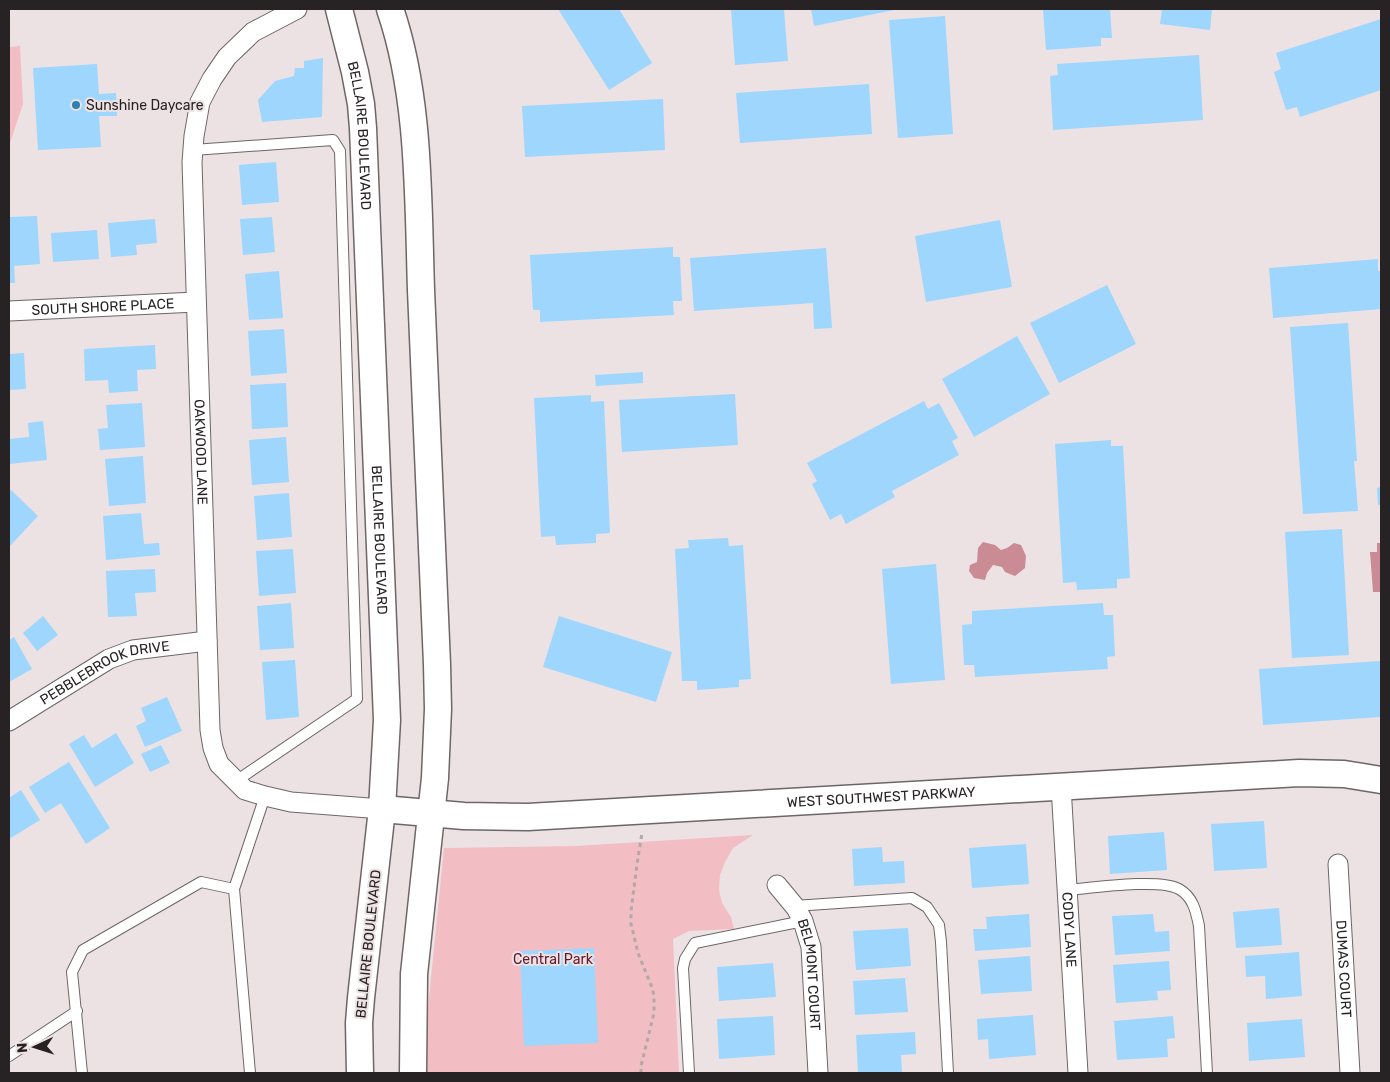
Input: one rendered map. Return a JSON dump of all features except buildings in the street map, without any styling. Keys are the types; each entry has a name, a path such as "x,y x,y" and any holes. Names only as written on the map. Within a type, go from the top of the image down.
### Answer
{"main road":[{"name":"BELLAIRE BOULEVARD","path":"339,9 355,72 365,162 387,720 382,809 359,1023 360,1073"},
{"path":"390,9 408,80 416,173 437,664 437,743 414,974 413,1073"},
{"name":"WEST SOUTHWEST PARKWAY","path":"382,809 464,816 535,817 1299,773 1344,774 1381,780"}],"street":[{"name":"OAKWOOD LANE","path":"297,9 253,32 227,58 212,79 200,102 193,150 210,730 213,748 219,764 245,790 291,802 382,809"},
{"name":"SOUTH SHORE PLACE","path":"9,311 196,302"},
{"name":"PEBBLEBROOK DRIVE","path":"9,721 109,659 133,650 207,641"},
{"name":"CODY LANE","path":"1061,786 1078,1073"},
{"name":"DUMAS COURT","path":"1338,864 1350,1073"},
{"name":"BELMONT COURT","path":"777,885 799,914 811,947 818,1073"}],"lane":[{"path":"193,150 333,140 340,152 357,699 236,781"},
{"path":"250,1073 234,889 265,796"},
{"path":"82,1073 72,972 83,950 201,882 234,889"},
{"path":"1067,890 1159,884 1179,889 1192,902 1199,926 1208,1073"},
{"path":"689,1073 683,968 685,959 695,943 799,914 912,898 927,907 939,925 948,1073"},
{"path":"9,1056 77,1011"}],"path":[{"path":"641,1073 654,1013 653,990 638,953 631,924 634,883 642,833"}],"green space":[{"path":"20,46 23,104 9,146 9,47"},
{"name":"Central Park","path":"753,835 733,848 720,875 719,890 722,903 731,917 734,929 689,931 673,939 679,1073 426,1073 424,1049 444,848 576,846"}],"shaded area":[{"path":"983,542 995,545 1001,550 1014,543 1021,545 1026,556 1025,568 1015,576 1005,572 1002,567 993,565 987,573 985,580 974,578 969,571 970,565 977,562 978,548"},
{"path":"1377,543 1381,543 1381,592 1373,592 1370,552 1377,552"}],"place":[{"name":"Sunshine Daycare","path":"76,105"}]}
